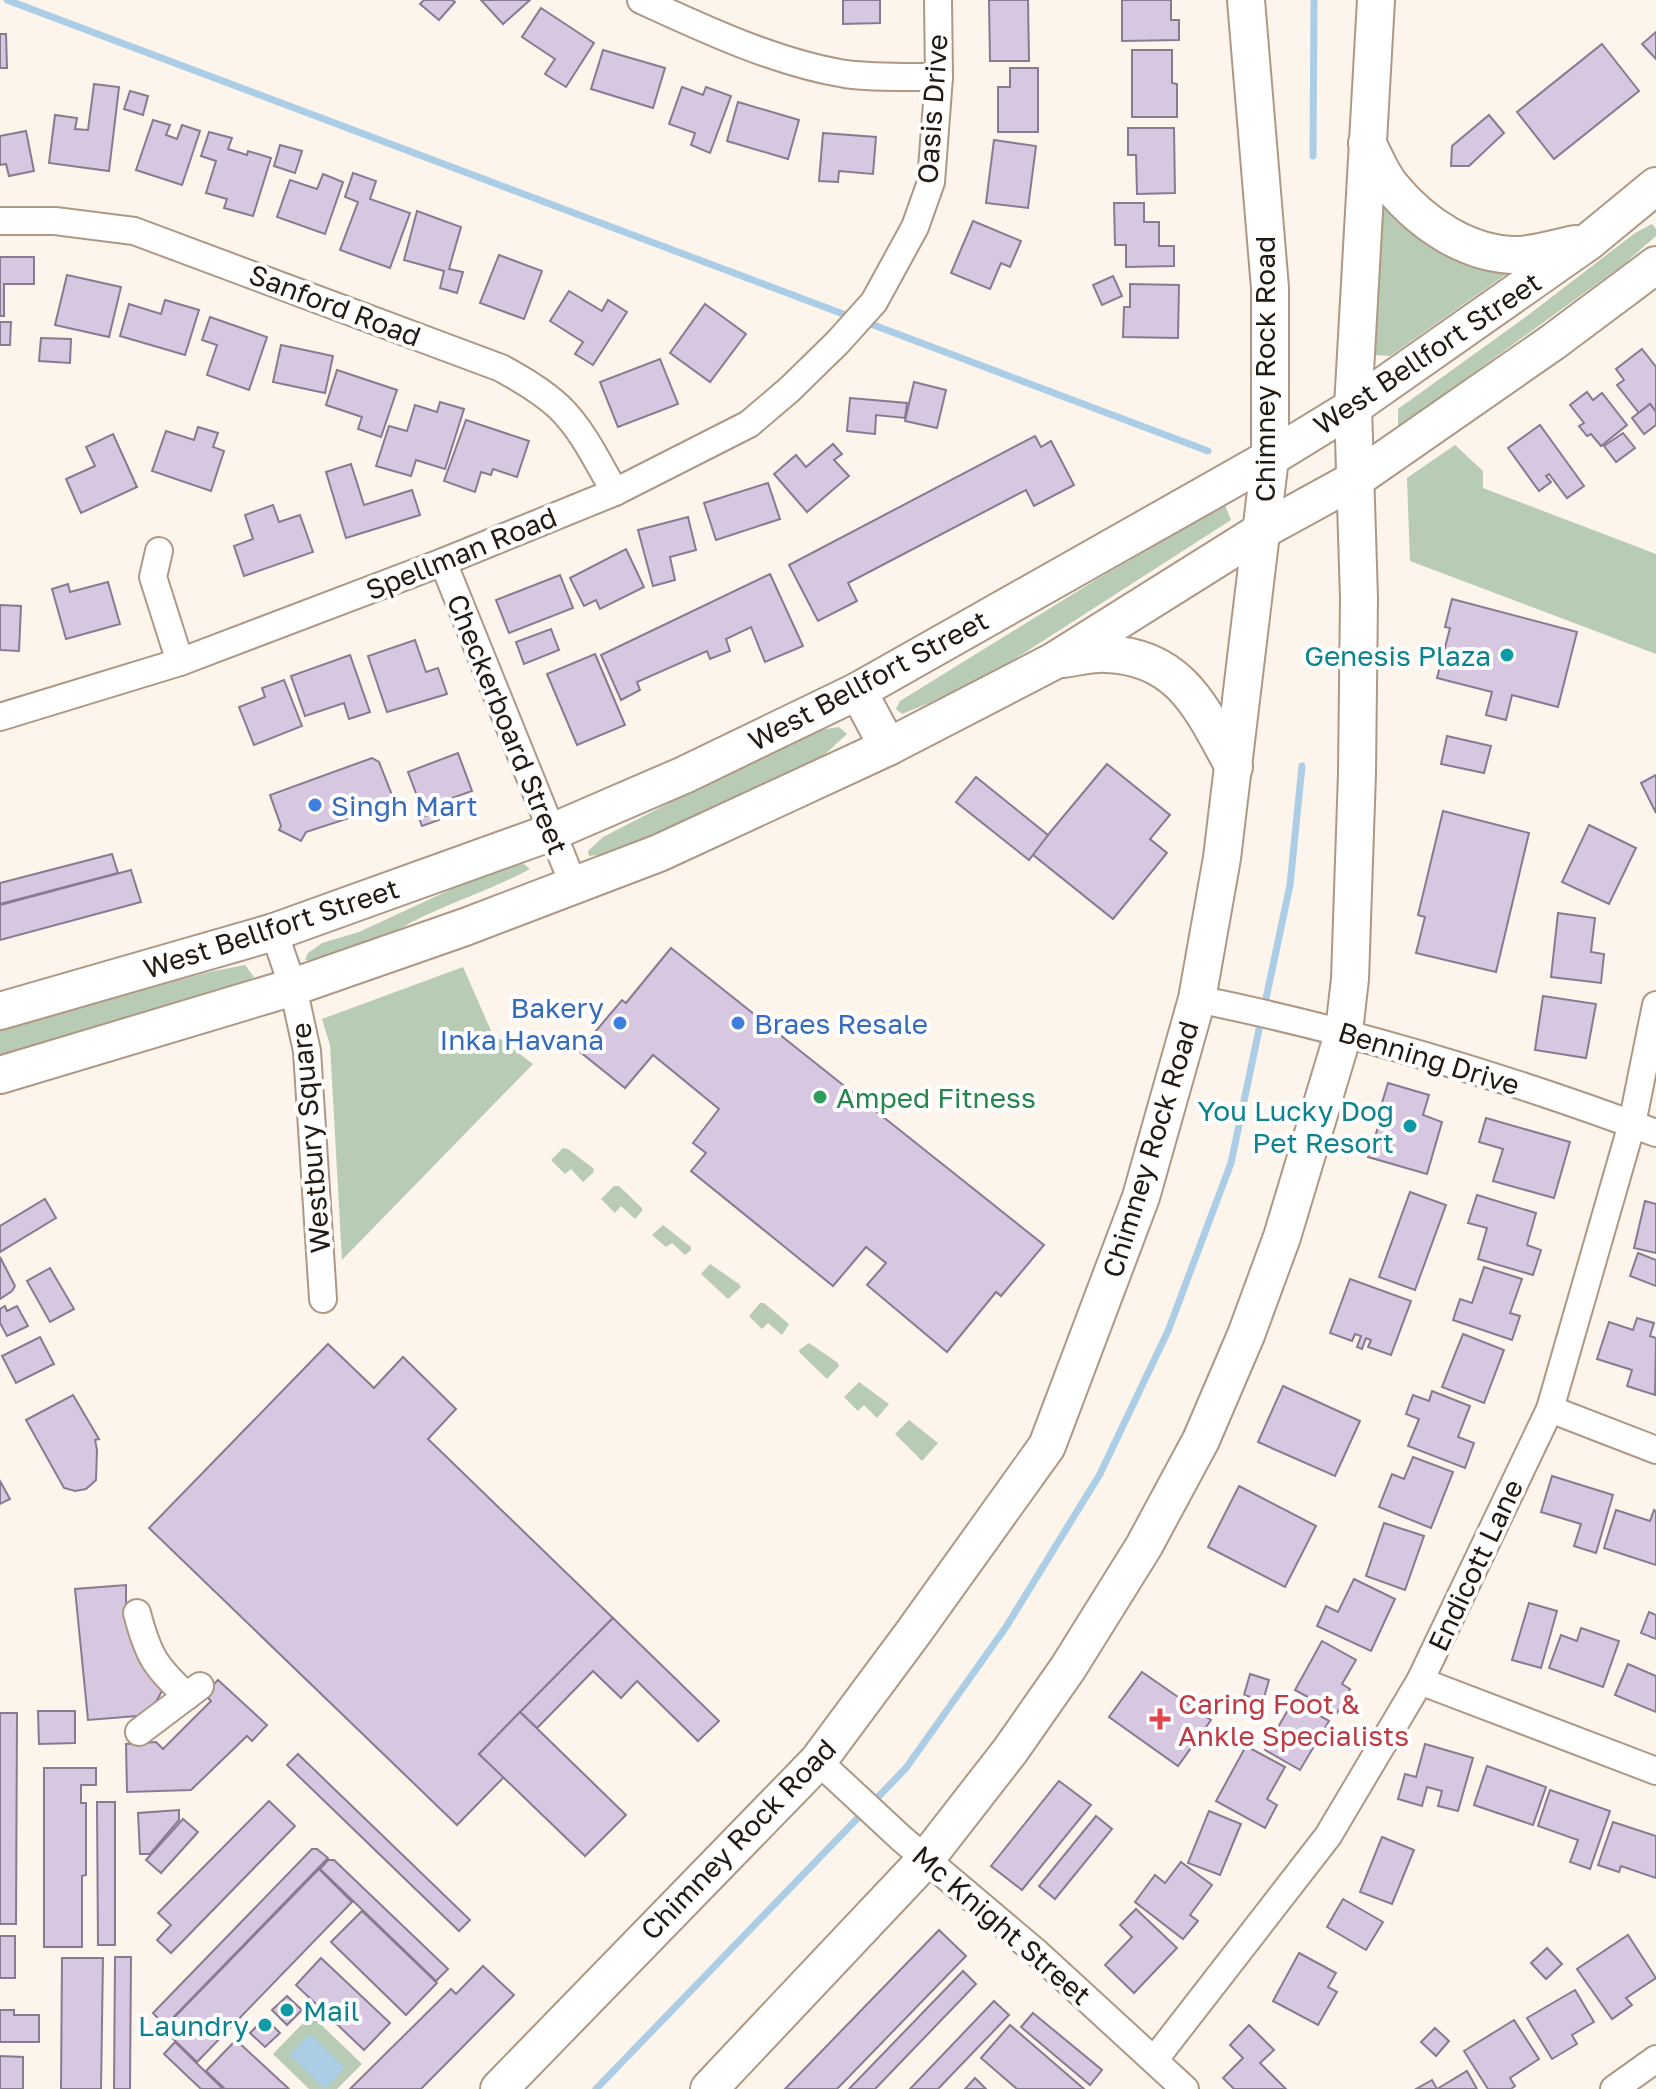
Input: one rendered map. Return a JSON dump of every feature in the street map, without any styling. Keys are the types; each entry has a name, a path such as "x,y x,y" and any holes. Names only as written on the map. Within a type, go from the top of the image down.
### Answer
{"main road":[{"name":"Chimney Rock Road","path":"499,2089 829,1772 1047,1446 1141,1197 1197,999 1222,858 1270,458 1270,288 1246,0"},
{"path":"709,2089 914,1849 1010,1751 1068,1668 1144,1546 1201,1440 1246,1335 1282,1237 1344,1031 1353,935 1359,598 1353,407 1376,0"},
{"path":"1367,142 1389,184 1421,215 1453,239 1485,252 1520,255 1588,242"},
{"name":"West Bellfort Street","path":"0,1011 274,932 552,832 684,775 858,691 1270,458 1353,407 1588,242 1656,186"},
{"path":"0,1075 293,987 465,927 659,853 888,747 1054,661 1263,530 1356,479 1553,342 1656,265"},
{"path":"1054,661 1104,653 1141,658 1174,675 1206,716 1234,767"},
{"path":"858,691 888,747"}],"street":[{"path":"641,0 692,24 799,64 846,74 939,77"},
{"name":"Oasis Drive","path":"874,302 915,227 931,182 939,77 938,0"},
{"name":"Sanford Road","path":"0,221 55,221 134,231 501,368 558,406 573,423 615,492"},
{"name":"Spellman Road","path":"0,717 180,662 443,562 615,492 749,424 790,389 874,302"},
{"path":"159,551 153,577 180,662"},
{"name":"Checkerboard Street","path":"443,562 574,886"},
{"name":"Westbury Square","path":"274,932 293,987 307,1051 323,1299"},
{"name":"Benning Drive","path":"1197,999 1344,1031 1467,1067 1644,1129"},
{"name":"Endicott Lane","path":"1155,2059 1328,1836 1420,1681 1550,1409 1644,1129 1656,1005"},
{"path":"1550,1409 1656,1450"},
{"path":"137,1613 143,1635 162,1674 194,1691 139,1732"},
{"path":"1420,1681 1656,1771"},
{"name":"Mc Knight Street","path":"829,1772 1155,2059 1185,2089"},
{"path":"1614,2089 1656,2059"}],"green space":[{"path":"1384,202 1522,263 1390,356 1374,355"},
{"path":"1652,224 1656,236 1624,264 1398,428 1398,409 1635,233"},
{"path":"1455,445 1483,471 1483,488 1656,554 1656,654 1410,561 1407,478"},
{"path":"1225,505 1231,520 976,684 902,714 896,709 900,701 1094,581"},
{"path":"839,727 847,734 812,766 609,854 589,856 588,851 603,837 807,732"},
{"path":"524,864 530,869 418,919 371,944 338,957 305,960 308,953 322,943 359,932 497,868"},
{"path":"245,965 254,977 220,998 0,1057 0,1029"},
{"path":"463,967 492,1033 533,1064 342,1260 330,1045 322,1019"},
{"path":"563,1148 594,1169 583,1182 571,1169 565,1174 551,1160"},
{"path":"614,1186 619,1186 642,1208 635,1219 621,1206 615,1213 601,1199"},
{"path":"663,1225 691,1250 685,1255 672,1243 666,1247 652,1235"},
{"path":"710,1264 741,1287 728,1299 701,1274"},
{"path":"760,1303 789,1324 782,1335 768,1323 762,1329 749,1316"},
{"path":"809,1343 838,1363 839,1366 827,1379 800,1353 799,1350"},
{"path":"859,1382 889,1404 877,1418 864,1405 858,1411 844,1397"},
{"path":"909,1420 938,1443 922,1461 895,1434"},
{"path":"311,2015 362,2064 337,2089 309,2089 273,2054"}],"water":[{"path":"310,2034 345,2068 325,2089 289,2055"}],"building":[{"path":"424,0 455,2 439,20 420,4"},
{"path":"481,0 530,0 503,24"},
{"path":"843,0 880,0 880,23 843,24"},
{"path":"989,0 1028,0 1029,61 990,61"},
{"path":"1122,0 1171,0 1171,20 1179,20 1179,40 1122,41"},
{"path":"541,8 594,43 566,87 545,74 555,59 522,37"},
{"path":"1656,32 1656,59 1642,44"},
{"path":"0,34 6,34 7,68 0,68"},
{"path":"1602,44 1639,91 1554,159 1517,112"},
{"path":"603,50 665,68 653,108 591,89"},
{"path":"1132,50 1172,50 1172,83 1177,84 1177,117 1132,117"},
{"path":"1010,68 1038,68 1038,132 998,132 998,87 1010,87"},
{"path":"94,84 119,87 109,171 49,163 55,115 77,118 75,129 88,130"},
{"path":"682,87 703,95 706,87 731,96 710,153 691,145 695,133 669,124"},
{"path":"130,91 148,96 143,115 124,109"},
{"path":"738,102 799,120 788,159 727,141"},
{"path":"1489,115 1504,133 1469,166 1451,166 1452,146"},
{"path":"153,120 170,125 166,135 177,139 182,125 200,131 182,185 136,170"},
{"path":"1128,128 1174,128 1175,193 1137,194 1136,155 1128,155"},
{"path":"26,131 34,171 9,176 6,164 0,165 0,136"},
{"path":"209,132 232,138 228,149 271,158 253,216 224,208 227,199 206,193 216,161 201,156"},
{"path":"823,133 876,137 873,174 839,171 838,182 819,181"},
{"path":"994,140 1036,146 1028,208 986,203"},
{"path":"280,145 302,151 295,173 274,166"},
{"path":"353,173 376,181 370,199 410,213 390,268 340,250 358,202 345,197"},
{"path":"323,174 343,182 325,234 277,217 290,180 317,189"},
{"path":"1114,203 1144,203 1144,222 1159,222 1159,246 1174,246 1174,266 1126,267 1126,245 1115,245"},
{"path":"417,211 461,227 449,269 463,272 457,293 440,288 444,271 404,260"},
{"path":"973,221 1021,241 1010,267 1001,263 990,289 951,273"},
{"path":"499,255 542,271 524,319 480,303"},
{"path":"0,257 34,257 34,284 4,284 4,316 0,316"},
{"path":"67,275 121,287 109,337 55,325"},
{"path":"1113,276 1122,296 1102,305 1093,285"},
{"path":"1130,284 1179,285 1178,338 1123,337 1124,307 1130,307"},
{"path":"569,291 602,311 608,300 627,312 593,365 575,354 583,342 550,321"},
{"path":"165,300 199,310 185,355 120,336 129,304 161,314"},
{"path":"705,304 746,334 710,382 670,353"},
{"path":"210,317 267,337 249,390 207,375 217,345 202,340"},
{"path":"0,322 11,322 10,345 0,345"},
{"path":"41,338 71,339 70,363 39,361"},
{"path":"281,345 333,356 325,393 273,382"},
{"path":"1642,349 1656,367 1656,412 1650,404 1639,413 1617,385 1624,380 1616,369"},
{"path":"660,359 678,404 618,427 600,382"},
{"path":"337,370 397,390 381,437 358,429 362,417 326,405"},
{"path":"914,382 946,390 937,428 905,421"},
{"path":"1587,392 1593,400 1602,393 1627,425 1601,446 1579,426 1584,423 1570,405"},
{"path":"850,398 907,403 905,418 876,415 875,434 847,431"},
{"path":"440,402 464,409 445,469 416,460 411,476 376,466 389,426 407,431 415,405 437,412"},
{"path":"1650,404 1656,412 1656,425 1644,434 1632,418"},
{"path":"466,420 529,441 517,477 493,469 491,475 481,472 475,492 444,481"},
{"path":"1540,425 1584,486 1567,498 1549,474 1546,476 1551,482 1539,491 1508,448"},
{"path":"198,427 218,433 213,447 224,451 211,491 152,471 166,431 194,440"},
{"path":"1623,433 1635,448 1616,462 1604,446"},
{"path":"113,434 137,487 81,513 66,479 95,466 86,447"},
{"path":"1035,436 1041,447 1051,441 1074,485 1034,506 1026,490 848,583 857,601 818,621 789,565"},
{"path":"833,444 842,454 834,460 849,476 807,512 774,474 796,455 806,467"},
{"path":"351,464 364,505 412,490 420,515 346,538 326,472"},
{"path":"768,483 780,519 716,540 704,503"},
{"path":"273,505 279,522 300,515 313,552 244,576 234,546 253,539 245,515"},
{"path":"688,517 696,550 670,557 675,580 653,586 638,530"},
{"path":"626,549 644,587 600,609 596,600 584,606 570,578"},
{"path":"770,574 803,646 765,662 751,627 726,639 730,651 710,659 707,651 637,682 640,690 621,700 601,655"},
{"path":"560,575 573,608 509,633 496,600"},
{"path":"108,582 120,624 66,639 52,589 68,584 70,592"},
{"name":"Genesis Plaza","path":"1452,599 1577,632 1558,707 1512,695 1506,720 1486,715 1492,692 1437,678 1450,628 1445,627"},
{"path":"0,605 21,606 19,651 0,650"},
{"path":"551,629 559,650 524,664 516,642"},
{"path":"415,640 426,672 438,668 447,694 387,712 368,656"},
{"path":"595,654 625,725 577,745 547,674"},
{"path":"350,655 370,712 349,719 344,703 305,716 291,676"},
{"path":"284,680 302,726 254,745 239,707 265,697 262,688"},
{"path":"1447,736 1491,746 1484,773 1441,764"},
{"path":"458,753 472,791 422,809 408,772"},
{"path":"372,758 379,762 395,803 306,832 301,841 279,830 281,826 270,795"},
{"path":"1107,764 1170,815 1150,839 1167,853 1113,919 1032,854"},
{"path":"1656,775 1656,813 1641,783"},
{"path":"976,777 1048,835 1029,860 956,802"},
{"path":"1443,811 1529,833 1496,972 1416,953 1425,917 1418,915"},
{"path":"436,812 439,820 422,826 419,818"},
{"path":"1589,825 1636,848 1609,904 1562,882"},
{"path":"112,854 118,873 0,904 0,883"},
{"path":"131,870 141,902 0,940 0,905"},
{"path":"1558,913 1595,918 1591,952 1604,954 1601,983 1551,977"},
{"path":"671,948 1044,1245 1001,1296 996,1292 947,1352 867,1285 886,1263 866,1247 833,1286 691,1171 706,1153 693,1143 719,1109 653,1055 625,1088 579,1051 622,1000 626,1003"},
{"path":"1543,996 1596,1004 1586,1058 1535,1050"},
{"name":"You Lucky Dog Pet Resort","path":"1388,1083 1429,1095 1423,1115 1442,1122 1427,1174 1368,1157 1385,1107 1381,1106"},
{"path":"1486,1118 1570,1142 1554,1198 1493,1181 1503,1149 1479,1142"},
{"path":"1410,1192 1446,1205 1415,1290 1379,1277"},
{"path":"1477,1195 1536,1213 1527,1245 1541,1250 1533,1275 1478,1259 1487,1228 1468,1223"},
{"path":"45,1199 56,1218 0,1252 0,1226"},
{"path":"1645,1201 1656,1204 1656,1253 1634,1248"},
{"path":"1638,1253 1656,1260 1656,1286 1630,1276"},
{"path":"0,1257 15,1286 0,1299"},
{"path":"1484,1267 1522,1279 1510,1313 1520,1316 1512,1340 1453,1320 1460,1299 1472,1303"},
{"path":"50,1268 74,1309 50,1322 27,1281"},
{"path":"1350,1279 1411,1301 1391,1355 1368,1347 1371,1340 1366,1338 1362,1349 1357,1347 1361,1336 1355,1334 1352,1341 1330,1333"},
{"path":"5,1306 7,1311 17,1306 28,1326 7,1336 0,1323 0,1309"},
{"path":"1637,1318 1654,1323 1650,1336 1656,1338 1655,1395 1627,1386 1632,1370 1597,1359 1609,1322 1633,1330"},
{"path":"1463,1334 1504,1350 1484,1403 1442,1387"},
{"path":"40,1337 54,1364 16,1383 2,1356"},
{"path":"328,1344 374,1388 403,1357 456,1409 428,1439 613,1618 479,1754 504,1777 457,1825 149,1528"},
{"path":"1283,1386 1360,1421 1335,1476 1258,1442"},
{"path":"1432,1391 1470,1406 1458,1437 1474,1443 1465,1468 1408,1446 1419,1419 1406,1414 1413,1395 1429,1401"},
{"path":"73,1395 99,1439 95,1440 96,1480 86,1489 75,1491 64,1488 26,1420"},
{"path":"1413,1457 1453,1472 1431,1528 1379,1507 1392,1474 1404,1479"},
{"path":"1552,1476 1613,1495 1596,1553 1574,1546 1581,1524 1541,1512"},
{"path":"0,1481 10,1499 0,1504"},
{"path":"1239,1486 1316,1526 1285,1587 1208,1547"},
{"path":"1616,1510 1650,1521 1656,1511 1656,1565 1604,1548"},
{"path":"1384,1523 1424,1536 1405,1590 1366,1576"},
{"path":"1354,1579 1395,1599 1371,1651 1317,1626 1326,1606 1338,1612"},
{"path":"126,1585 126,1619 164,1687 149,1715 88,1720 75,1589"},
{"path":"1529,1603 1557,1611 1541,1668 1512,1660"},
{"path":"1649,1612 1656,1615 1656,1639 1641,1633"},
{"path":"613,1618 719,1721 698,1741 637,1681 621,1698 593,1671 537,1728 520,1712"},
{"path":"1581,1628 1619,1641 1603,1687 1549,1668 1561,1635 1577,1641"},
{"path":"1322,1641 1356,1660 1342,1684 1350,1689 1337,1713 1295,1690"},
{"path":"1628,1664 1656,1676 1656,1712 1615,1695"},
{"name":"Caring Foot & Ankle Specialists","path":"1142,1672 1211,1720 1178,1766 1109,1717"},
{"path":"1250,1674 1269,1680 1263,1701 1244,1695"},
{"path":"218,1680 267,1725 252,1741 247,1736 191,1790 127,1792 126,1744 156,1742 163,1749 211,1701 204,1694"},
{"path":"1293,1701 1329,1721 1300,1770 1265,1750"},
{"path":"38,1711 75,1711 75,1743 39,1744"},
{"path":"520,1712 626,1815 585,1856 479,1754"},
{"path":"0,1713 17,1713 16,1924 0,1924"},
{"path":"1425,1744 1473,1758 1458,1811 1438,1806 1442,1791 1427,1787 1422,1806 1398,1799 1405,1774 1416,1777"},
{"path":"1246,1746 1285,1767 1267,1799 1277,1805 1265,1828 1216,1801"},
{"path":"298,1754 470,1920 459,1931 287,1765"},
{"path":"1487,1766 1546,1787 1533,1825 1474,1805"},
{"path":"44,1768 96,1768 96,1785 81,1785 81,1803 86,1803 82,1947 44,1947"},
{"path":"1059,1781 1091,1805 1022,1890 991,1866"},
{"path":"1550,1790 1610,1811 1590,1869 1570,1862 1578,1840 1538,1826"},
{"path":"269,1801 295,1826 171,1953 157,1940 171,1925 158,1913"},
{"path":"97,1802 115,1802 115,1945 98,1945"},
{"path":"179,1810 179,1820 150,1854 140,1854 138,1813"},
{"path":"1209,1811 1241,1824 1220,1875 1188,1863"},
{"path":"1096,1816 1112,1829 1055,1899 1039,1886"},
{"path":"183,1819 198,1832 161,1873 146,1860"},
{"path":"1613,1822 1656,1836 1656,1878 1621,1866 1619,1872 1598,1865"},
{"path":"1382,1837 1414,1850 1392,1904 1360,1892"},
{"path":"312,1849 317,1849 328,1858 165,2026 153,2013"},
{"path":"328,1860 334,1860 448,1969 436,1981 320,1869"},
{"path":"1181,1862 1212,1885 1190,1915 1198,1921 1183,1939 1135,1902 1155,1875 1165,1883"},
{"path":"319,1869 352,1902 197,2062 163,2029"},
{"path":"1343,1899 1383,1922 1366,1950 1327,1927"},
{"path":"1136,1909 1177,1948 1134,1993 1105,1965 1132,1937 1120,1925"},
{"path":"362,1911 437,1983 406,2015 331,1942"},
{"path":"939,1930 966,1956 837,2089 785,2089"},
{"path":"1628,1935 1656,1978 1626,1998 1632,2005 1612,2019 1577,1969"},
{"path":"0,1936 15,1936 15,1978 0,1978"},
{"path":"1547,1948 1562,1964 1546,1979 1531,1963"},
{"path":"1299,1953 1336,1973 1328,1987 1337,1992 1318,2025 1273,2001"},
{"path":"115,1957 131,1957 130,2089 114,2089"},
{"path":"62,1958 103,1958 101,2089 61,2089"},
{"path":"321,1958 390,2023 364,2050 296,1985"},
{"path":"483,1966 514,1995 421,2089 350,2089 451,1989 456,1994"},
{"path":"963,1971 976,1984 875,2089 849,2089"},
{"path":"1575,1990 1594,2022 1572,2035 1577,2044 1552,2059 1527,2018"},
{"name":"Mail","path":"287,1996 302,2010 287,2025 272,2010"},
{"path":"994,2001 1009,2015 938,2089 910,2089"},
{"path":"0,2010 14,2010 14,2015 39,2015 39,2042 0,2042"},
{"path":"1033,2013 1102,2070 1090,2085 1021,2027"},
{"name":"Laundry","path":"265,2018 280,2033 265,2047 250,2033"},
{"path":"1514,2020 1539,2059 1510,2078 1515,2086 1511,2089 1488,2089 1464,2051"},
{"path":"1010,2025 1084,2089 1017,2089 981,2058"},
{"path":"1249,2025 1274,2050 1260,2063 1286,2089 1234,2089 1223,2078 1243,2058 1230,2045"},
{"path":"1435,2028 1449,2041 1436,2056 1421,2042"},
{"path":"236,2040 289,2089 225,2089 206,2071"},
{"path":"175,2042 223,2089 201,2089 164,2054"},
{"path":"0,2056 23,2057 23,2089 0,2089"},
{"path":"1467,2071 1477,2089 1437,2089"},
{"path":"975,2078 986,2089 965,2089"},
{"path":"1432,2080 1437,2089 1416,2089"}],"waterway":[{"path":"7,0 851,317"},
{"path":"1313,156 1314,0"},
{"path":"863,321 1208,451"},
{"path":"1264,1008 1290,885 1302,766"},
{"path":"596,2089 906,1768 1006,1627 1100,1474 1168,1331 1231,1163 1261,1020"}],"place":[{"name":"Genesis Plaza","path":"1507,655"},
{"name":"Singh Mart","path":"315,805"},
{"name":"Bakery Inka Havana","path":"620,1023"},
{"name":"Braes Resale","path":"738,1023"},
{"name":"Amped Fitness","path":"820,1097"},
{"name":"You Lucky Dog Pet Resort","path":"1410,1126"},
{"name":"Caring Foot & Ankle Specialists","path":"1160,1719"},
{"name":"Mail","path":"287,2010"},
{"name":"Laundry","path":"265,2025"}]}
